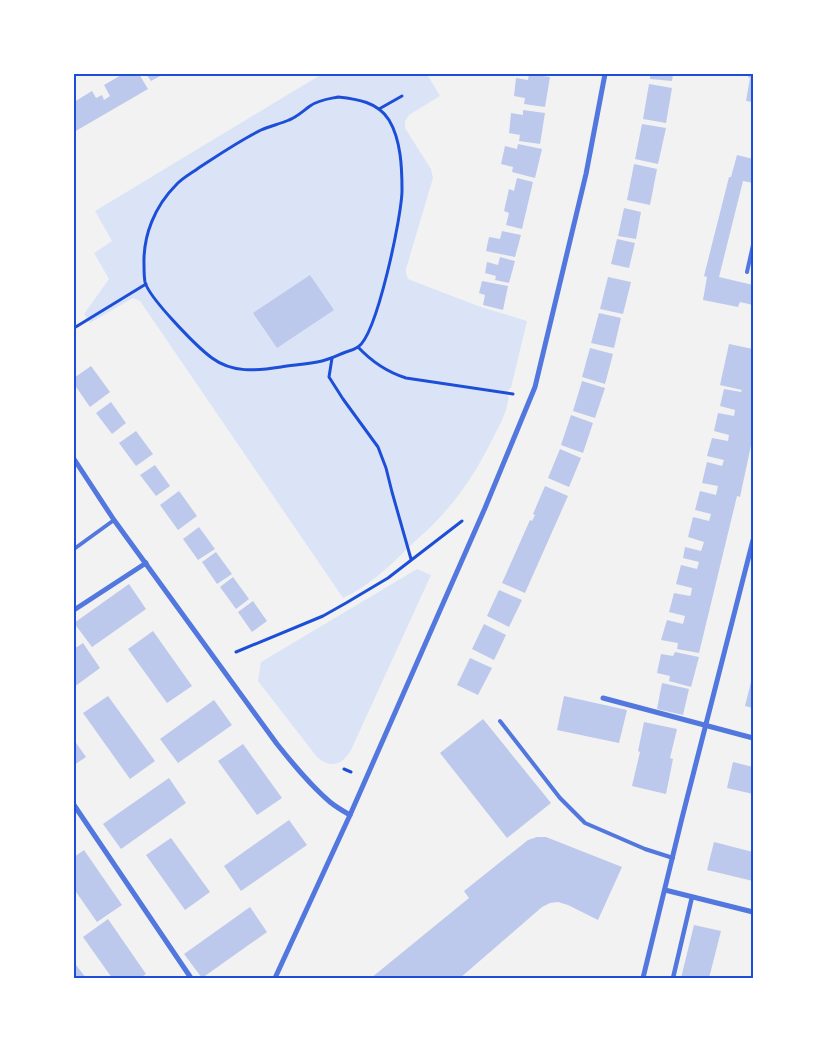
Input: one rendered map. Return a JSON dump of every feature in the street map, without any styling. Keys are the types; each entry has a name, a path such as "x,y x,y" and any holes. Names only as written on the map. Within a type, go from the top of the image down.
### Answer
{"street":[{"path":"275,978 350,815 535,387 586,174 605,74"},
{"path":"74,459 114,520 276,744 318,791 332,804 350,815"},
{"path":"643,978 706,726 750,565 753,540"},
{"path":"74,610 146,563"},
{"path":"603,698 753,738"},
{"path":"74,805 191,978"},
{"path":"665,890 753,912"},
{"path":"672,978 692,897"}],"lane":[{"path":"747,272 753,244"},
{"path":"74,549 114,520"},
{"path":"500,721 560,798 585,822 645,849 673,858"}],"path":[{"path":"379,109 402,96"},
{"path":"338,97 369,103 379,109 389,119 396,135 400,160 402,191 399,222 379,302 368,333 358,347 322,361 262,370 244,370 227,367 212,358 198,346 158,302 146,284 144,257 147,238 151,221 161,202 177,184 230,146 262,130 291,120 311,105 322,100 338,97"},
{"path":"74,328 146,284"},
{"path":"358,347 378,366 396,375 513,394"},
{"path":"332,358 329,377 378,447 386,468 411,560"},
{"path":"236,652 322,616 388,578 462,521"},
{"path":"344,769 351,772"}],"shaded area":[{"path":"322,74 427,74 440,96 409,115 405,121 405,128 431,169 433,178 406,269 408,279 478,306 527,321 511,388 508,390 508,400 504,414 489,447 471,478 438,519 394,562 370,582 343,598 140,301 133,298 90,323 84,314 109,279 94,253 112,241 95,211"},
{"path":"417,569 431,575 351,750 344,759 336,764 322,761 258,681 261,662"}],"building":[{"path":"123,74 139,74 148,89 74,132 74,102 92,91 96,98 102,95 104,100 110,96 104,85"},
{"path":"146,74 164,74 151,81"},
{"path":"529,74 550,77 545,107 524,104 525,98 514,96 516,78 528,80"},
{"path":"650,74 673,74 672,81 650,79"},
{"path":"748,74 753,74 753,102 746,101 750,78"},
{"path":"649,84 672,88 666,123 643,119"},
{"path":"523,110 545,113 540,144 519,141 520,135 509,133 511,113 523,115"},
{"path":"642,124 666,128 658,164 635,159"},
{"path":"518,144 542,149 535,178 512,172 513,167 501,164 505,146 517,149"},
{"path":"737,155 753,159 753,183 743,181 719,277 753,285 753,305 740,302 738,307 703,300 707,277 704,276 729,177 731,177"},
{"path":"634,164 657,169 650,205 627,200"},
{"path":"517,178 533,182 522,229 506,225 509,213 504,211 509,189 514,191"},
{"path":"624,208 641,212 636,239 618,236"},
{"path":"502,231 521,235 515,257 486,251 489,237 500,239"},
{"path":"617,239 635,243 629,268 611,264"},
{"path":"500,257 515,261 509,283 495,280 496,276 485,273 487,262 498,265"},
{"path":"310,275 334,310 277,348 253,313"},
{"path":"608,277 631,282 623,314 600,309"},
{"path":"482,281 508,286 503,310 483,305 485,295 479,293"},
{"path":"599,313 621,318 614,348 591,343"},
{"path":"729,344 753,349 753,436 740,497 737,496 699,653 677,649 678,643 661,640 667,620 683,624 685,616 669,612 674,593 690,596 691,594 692,588 676,584 681,565 697,569 699,562 683,558 685,547 701,551 704,542 688,537 693,517 709,521 711,514 695,510 700,491 716,495 718,486 702,483 707,462 722,466 724,460 707,456 712,438 728,441 729,435 714,431 718,413 734,416 735,410 720,406 724,389 741,392 742,390 720,385"},
{"path":"590,348 613,354 605,384 582,377"},
{"path":"91,366 110,392 90,407 74,384 74,378"},
{"path":"582,381 605,388 595,418 573,411"},
{"path":"111,402 126,423 112,434 96,413"},
{"path":"571,415 593,423 583,453 561,445"},
{"path":"136,431 153,454 136,466 119,443"},
{"path":"560,449 581,458 569,487 548,478"},
{"path":"155,465 170,486 156,496 140,475"},
{"path":"545,486 568,496 525,593 502,583 530,520 532,521 535,515 533,514"},
{"path":"179,491 197,516 178,530 160,505"},
{"path":"199,527 215,549 198,560 183,539"},
{"path":"216,552 232,574 217,584 202,562"},
{"path":"233,577 249,599 236,609 220,587"},
{"path":"129,584 146,609 92,647 74,623"},
{"path":"499,590 522,600 509,627 487,616"},
{"path":"253,601 267,621 252,632 238,612"},
{"path":"484,624 506,635 494,660 472,649"},
{"path":"153,631 192,686 167,703 128,649"},
{"path":"83,643 100,668 74,687 74,649"},
{"path":"675,652 699,657 691,687 669,681 670,676 657,673 661,654 673,656"},
{"path":"470,658 492,668 478,695 457,685"},
{"path":"753,678 753,708 745,706"},
{"path":"662,683 689,689 683,715 657,709"},
{"path":"108,696 155,761 130,779 83,713"},
{"path":"564,696 627,710 619,743 557,730"},
{"path":"214,700 232,725 178,763 160,739"},
{"path":"483,719 551,803 507,838 440,753"},
{"path":"644,722 677,729 670,758 673,759 666,794 632,786 640,752 638,751"},
{"path":"74,740 86,757 74,765"},
{"path":"243,744 282,798 257,815 218,761"},
{"path":"733,762 753,767 753,794 727,788"},
{"path":"169,778 186,803 121,849 103,824"},
{"path":"289,820 307,845 241,891 224,866"},
{"path":"546,837 622,867 598,920 568,905 558,902 550,903 542,907 460,978 371,978 469,898 464,891 528,840"},
{"path":"171,838 210,892 185,910 146,855"},
{"path":"714,842 753,852 753,881 707,870"},
{"path":"84,850 122,905 97,922 74,889 74,857"},
{"path":"250,907 267,932 202,978 184,954"},
{"path":"108,919 146,974 140,978 112,978 83,937"},
{"path":"694,925 721,931 709,978 681,978"},
{"path":"76,965 86,978 74,978 74,967"}]}
